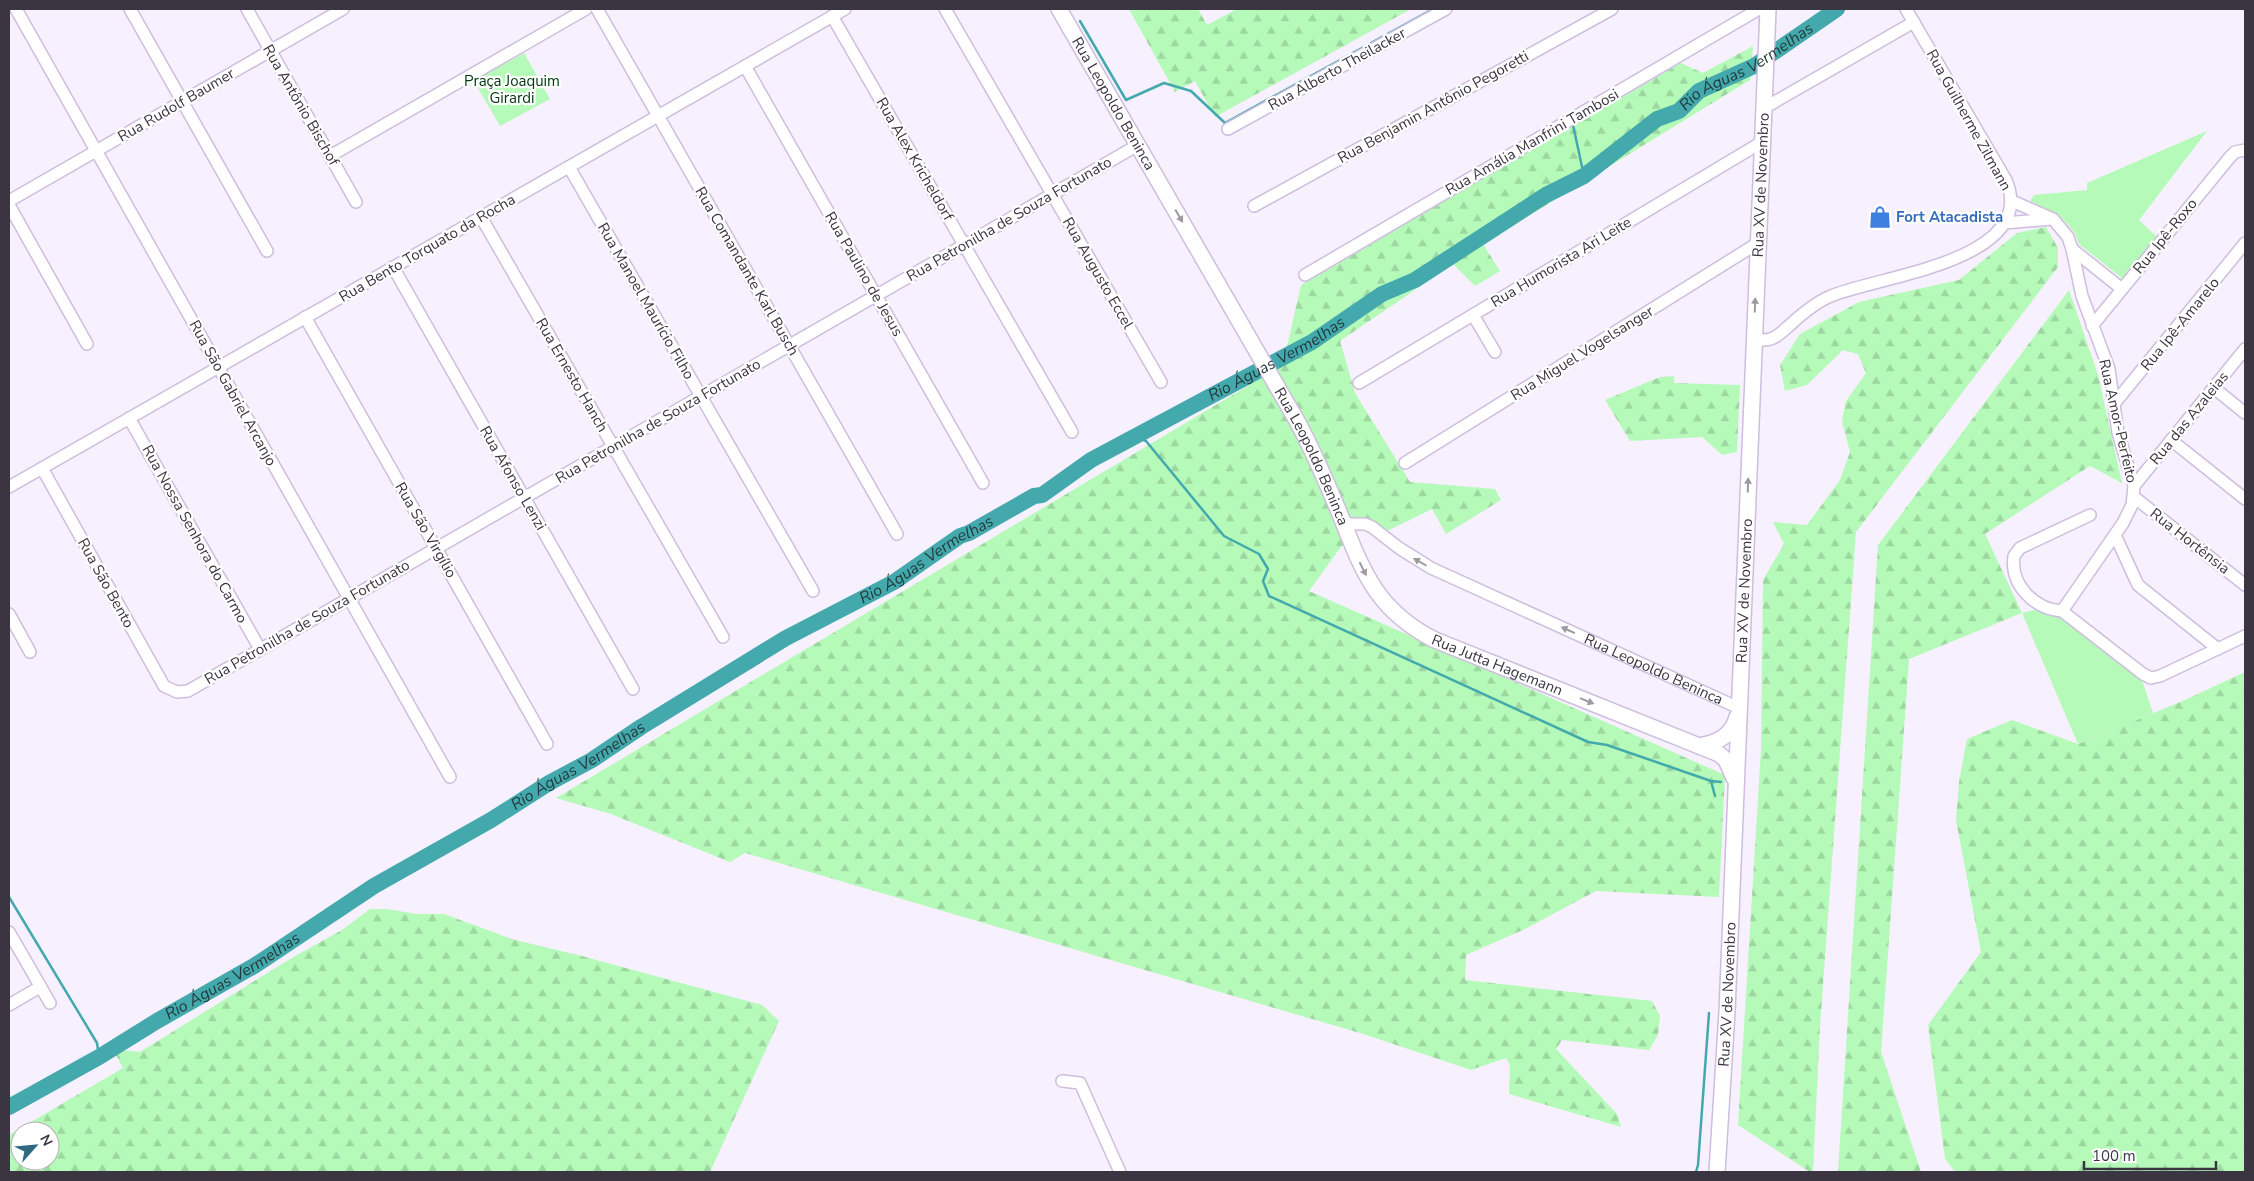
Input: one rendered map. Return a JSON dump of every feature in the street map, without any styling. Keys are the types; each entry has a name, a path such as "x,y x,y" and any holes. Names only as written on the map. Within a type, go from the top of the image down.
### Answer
{"main road":[{"name":"Rua Leopoldo Beninca","path":"1059,9 1272,377 1310,446 1344,524"},
{"name":"Rua XV de Novembro","path":"1717,1172 1726,1040 1768,9"},
{"name":"Rua Jutta Hagemann","path":"1344,524 1363,569 1378,594 1395,615 1418,632 1719,754 1726,760 1736,784"},
{"path":"1699,746 1711,744 1726,736 1736,721 1739,708"}],"street":[{"path":"9,13 16,9"},
{"name":"Rua São Gabriel Arcanjo","path":"16,9 450,777"},
{"path":"130,9 268,250"},
{"name":"Rua Antônio Bischof","path":"247,9 356,202"},
{"name":"Rua Rudolf Baumer","path":"9,201 343,9"},
{"path":"330,156 586,9"},
{"name":"Rua Comandante Karl Busch","path":"597,9 897,534"},
{"name":"Rua Bento Torquato da Rocha","path":"9,487 845,9"},
{"name":"Rua Augusto Eccel","path":"944,9 1161,382"},
{"name":"Rua Alberto Theilacker","path":"1228,129 1446,9"},
{"name":"Rua Benjamin Antônio Pegoretti","path":"1254,206 1612,9"},
{"name":"Rua Amália Manfrini Tambosi","path":"1306,275 1759,9"},
{"name":"Rua Guilherme Zilmann","path":"1754,340 1767,340 1776,336 1809,308 1834,295 1957,258 1985,242 2004,223 2011,211 2012,201 2006,180 1906,9"},
{"name":"Rua Alex Kricheldorf","path":"832,16 1072,432"},
{"path":"1764,108 1914,22"},
{"name":"Rua Paulino de Jesus","path":"745,66 983,483"},
{"name":"Rua Humorista Ari Leite","path":"1359,383 1762,142"},
{"name":"Rua Petronilha de Souza Fortunato","path":"177,692 188,691 1138,145"},
{"name":"Rua Ipê-Roxo","path":"2092,326 2230,157 2243,150"},
{"name":"Rua Manoel Maurício Filho","path":"569,167 812,591"},
{"path":"2012,201 2053,219"},
{"path":"9,205 87,344"},
{"name":"Rua Ernesto Hanch","path":"481,217 723,637"},
{"path":"2004,223 2053,219"},
{"name":"Rua Amor-Perfeito","path":"2053,219 2062,228 2072,249 2082,296 2108,369 2121,444 2134,491 2129,513 2062,611"},
{"name":"Rua Miguel Vogelsanger","path":"1405,463 1758,243"},
{"name":"Rua Ipê-Amarelo","path":"2114,404 2245,243"},
{"path":"2072,249 2122,288"},
{"name":"Rua Afonso Lenzi","path":"393,267 633,689"},
{"path":"1473,315 1495,352"},
{"name":"Rua São Virgílio","path":"305,317 547,744"},
{"name":"Rua das Azaleias","path":"2134,491 2171,440 2245,349"},
{"path":"2214,388 2245,413"},
{"name":"Rua Nossa Senhora do Carmo","path":"129,418 260,649"},
{"path":"2171,440 2245,499"},
{"name":"Rua São Bento","path":"42,468 164,686 177,692"},
{"name":"Rua Hortênsia","path":"2134,491 2245,585"},
{"path":"2090,515 2020,548 2014,556 2016,575 2025,593 2043,607 2062,611 2143,674 2151,678 2245,636"},
{"name":"Rua Leopoldo Beninca","path":"1344,524 1365,524 1372,527 1399,548 1431,568 1739,708"},
{"path":"2115,535 2138,585 2218,649"},
{"path":"9,614 30,652"},
{"path":"9,932 50,1003"},
{"path":"9,1005 40,987"},
{"path":"1062,1081 1080,1083 1120,1172"}],"green space":[{"path":"1129,9 1198,9 1207,25 1237,9 1411,9 1215,117 1195,81 1175,92"},
{"path":"1753,46 1750,80 1483,244 1500,271 1475,286 1453,264 1340,341 1355,393 1410,482 1495,489 1501,500 1446,534 1432,509 1387,531 1362,518 1309,591 1725,775 1719,897 1596,891 1525,929 1466,955 1465,980 1652,1001 1660,1016 1658,1035 1649,1050 1562,1040 1556,1049 1617,1114 1621,1127 1509,1094 1510,1065 1506,1058 1471,1070 1360,1033 745,853 730,862 611,814 556,798 1283,365 1301,285 1681,63 1703,73"},
{"name":"Praça Joaquim Girardi","path":"524,53 550,99 500,126 474,81"},
{"path":"2207,131 2139,220 2158,238 2123,279 2079,244 2075,233 2061,217 2030,201 2034,195 2087,190 2087,183"},
{"path":"2046,227 2058,248 2058,267 1856,532 1820,1026 1813,1172 1810,1172 1738,1125 1761,749 1763,580 1784,544 1773,522 1807,525 1840,480 1850,452 1842,421 1846,401 1866,373 1858,354 1843,350 1807,385 1785,391 1780,365 1800,334 1859,302 1959,280 2017,233"},
{"path":"2069,290 2098,375 2122,483 2090,466 1985,534 2022,613 1909,659 1881,1052 1921,1172 1838,1172 1878,545"},
{"path":"1674,376 1674,383 1740,385 1737,452 1722,455 1702,437 1630,441 1605,400 1660,377"},
{"path":"2034,610 2065,618 2138,675 2143,683 2153,713 2078,744 2022,613"},
{"path":"2245,672 2245,1172 1955,1172 1945,1159 1928,1025 1981,952 1956,820 1959,782 1967,739 2012,720 2078,744 2185,700"},
{"path":"370,909 387,909 417,914 444,914 515,940 578,955 762,1005 779,1021 710,1172 9,1172 10,1134 10,1171 60,1171 60,1121 33,1121 123,1068 113,1049 140,1052 290,959 342,930"}],"waterway":[{"path":"1080,21 1126,100 1164,83 1191,91 1225,123 1433,9"},
{"name":"Rio Águas Vermelhas","path":"9,1107 99,1057 157,1021 254,966 374,886 491,820 549,783 592,760 641,727 786,638 894,582 960,536 969,533 1034,496 1042,495 1091,460 1312,342 1382,294 1415,280 1546,195 1584,176 1657,119 1679,111 1699,91 1754,66 1837,9"},
{"path":"1573,125 1584,176"},
{"path":"1137,437 1146,441 1224,536 1259,554 1268,569 1263,581 1269,596 1588,742 1607,745 1711,781 1721,782"},
{"path":"1711,781 1715,796"},
{"path":"9,897 97,1043 99,1057"},
{"path":"1696,1172 1709,1013"}],"place":[{"name":"Fort Atacadista","path":"1880,217"}]}
